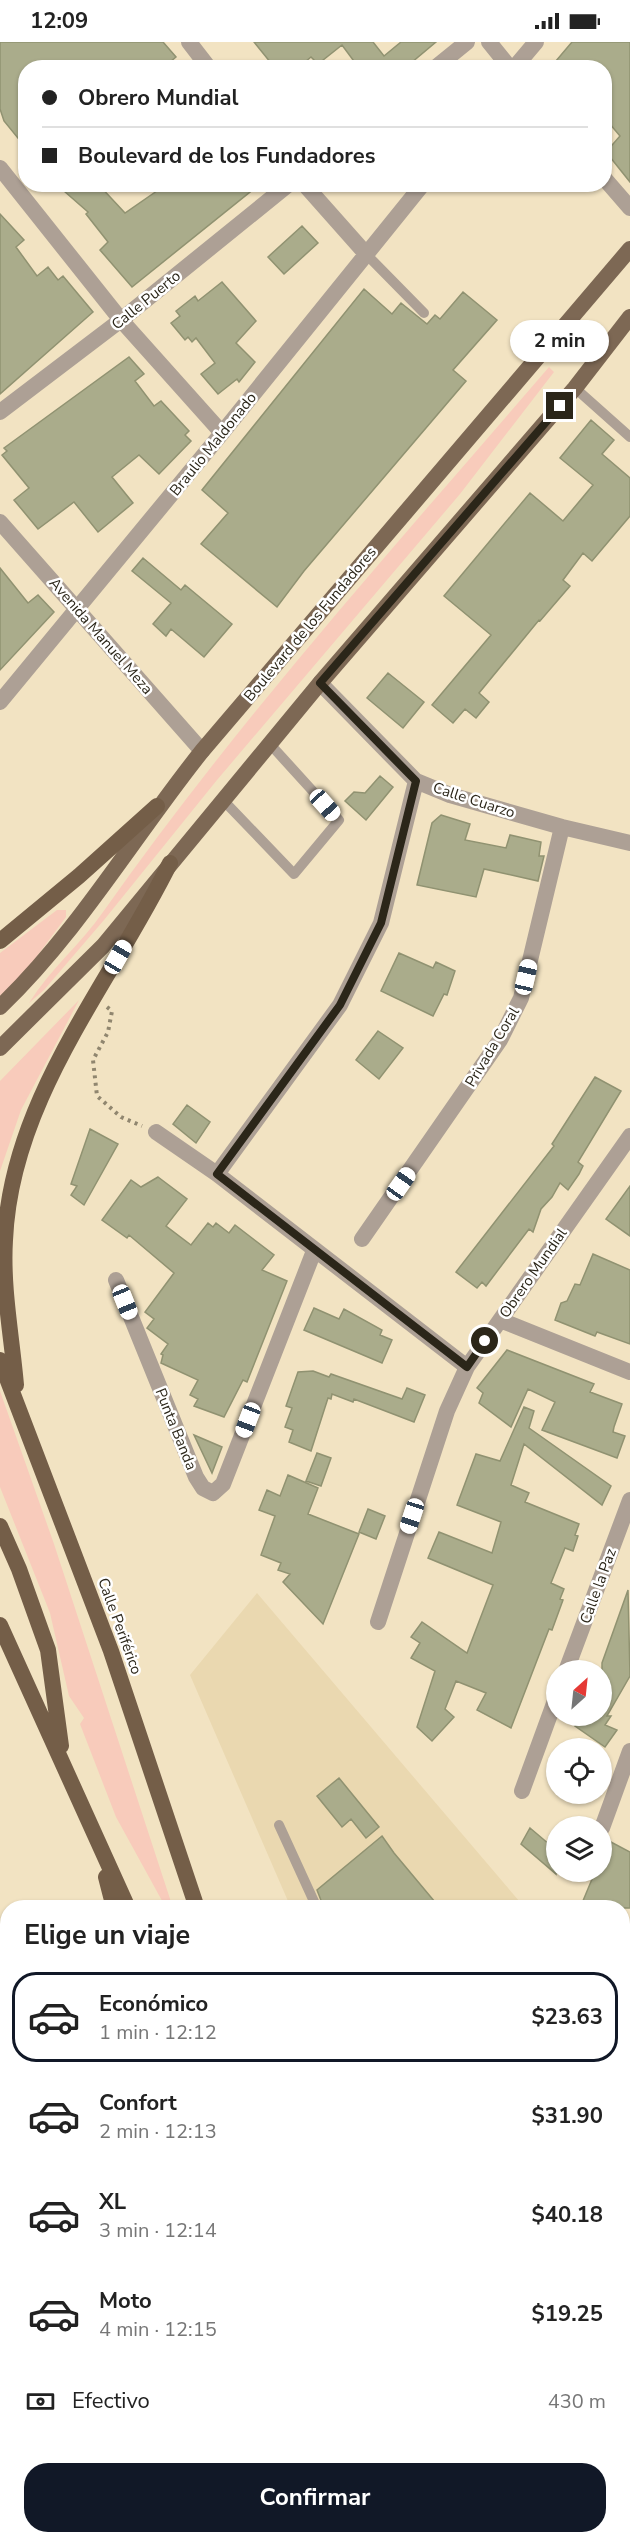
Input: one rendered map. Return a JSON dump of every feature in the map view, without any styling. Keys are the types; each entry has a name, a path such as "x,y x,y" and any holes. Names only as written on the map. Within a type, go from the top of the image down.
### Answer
{"highway":[{"path":"0,940 79,876 157,806"},
{"path":"18,1401 4,1241 9,1199 26,1136 37,1106 66,1047 170,863"},
{"name":"Calle Periférico","path":"0,1360 18,1401 111,1650 194,1900"},
{"path":"0,1526 19,1569 48,1650 64,1765"},
{"path":"0,1625 91,1821 125,1900"},
{"path":"91,1821 112,1900"}],"main road":[{"name":"Boulevard de los Fundadores","path":"0,1007 20,988 101,891 157,806 202,751 630,249"},
{"path":"0,1048 103,946 320,683 574,388 630,318"}],"street":[{"path":"189,42 203,60"},
{"path":"445,60 467,42"},
{"path":"489,42 504,60"},
{"path":"521,60 536,42"},
{"path":"0,168 18,191"},
{"path":"612,187 630,208"},
{"path":"19,192 121,320 222,433"},
{"name":"Calle Puerto","path":"0,412 121,320 280,192"},
{"path":"311,192 368,255"},
{"name":"Braulio Maldonado","path":"0,702 368,255 417,192"},
{"name":"Avenida Manuel Meza","path":"0,522 202,751"},
{"name":"Calle Cuarzo","path":"320,683 416,781 450,795 562,827 630,843"},
{"path":"217,1174 340,1005 381,923 416,781"},
{"name":"Privada Coral","path":"362,1239 478,1074 500,1040 521,998 562,827"},
{"path":"156,1132 217,1174 467,1367"},
{"name":"Obrero Mundial","path":"378,1622 447,1411 467,1367 630,1136"},
{"name":"Punta Banda","path":"116,1281 196,1477 203,1488 213,1493 223,1484 314,1251"},
{"path":"500,1320 630,1372"},
{"name":"Calle la Paz","path":"570,1660 630,1500"},
{"path":"522,1791 546,1725"},
{"path":"606,1816 630,1751"}],"lane":[{"path":"368,255 424,313"},
{"path":"574,388 629,433"},
{"path":"224,800 294,874 339,820 270,744"},
{"path":"279,1825 313,1900"}],"path":[{"path":"95,998 112,1011 108,1032 93,1060 97,1096 121,1117 156,1132"}],"shaded area":[{"path":"549,367 554,372 460,494 217,780 104,920 44,990 29,1003 46,979 94,924 208,771 263,702"},
{"path":"57,910 66,910 66,917 26,971 0,996 0,953"},
{"path":"79,1000 21,1110 0,1171 0,1081"},
{"path":"0,1391 54,1544 170,1900 162,1900 116,1817 80,1724 84,1718 69,1696 50,1613 0,1487"},
{"path":"257,1593 518,1900 288,1900 190,1675"}],"building":[{"path":"0,42 163,42 176,57 172,60 18,60 18,138 4,121 0,109"},
{"path":"254,42 373,42 384,56 401,42 436,42 415,60 353,60 342,45 323,60 314,60 311,57 307,60 269,60"},
{"path":"572,42 630,42 630,182 612,160 612,145 620,136 612,126 612,60 557,60"},
{"path":"65,192 105,192 125,213 155,192 250,192 132,287 100,250 108,242 86,214 88,212"},
{"path":"0,214 24,240 16,247 37,276 48,267 58,280 63,276 93,312 0,394"},
{"path":"302,226 318,243 284,274 268,257"},
{"path":"222,282 256,321 236,343 255,362 239,382 237,379 218,394 201,374 215,363 196,338 192,342 188,337 185,340 171,323 180,316 176,311 195,296 198,301"},
{"path":"364,289 392,314 401,303 427,324 435,315 440,319 463,292 497,320 453,370 466,381 304,571 277,607 201,544 228,513 202,490"},
{"path":"129,357 144,374 135,381 154,406 161,401 189,431 185,435 191,441 159,474 139,455 112,477 133,503 98,532 74,502 38,529 14,500 29,488 2,455 7,451 4,448"},
{"path":"591,420 614,440 602,454 630,478 630,516 592,561 583,553 563,580 570,586 479,693 489,702 476,718 465,709 453,723 432,705 491,635 444,596 530,493 563,521 593,485 560,458"},
{"path":"143,558 181,590 185,585 232,624 204,657 171,629 166,636 153,624 171,603 132,571"},
{"path":"0,568 28,603 38,595 54,612 0,670"},
{"path":"388,673 424,702 403,728 367,698"},
{"path":"380,776 393,787 366,820 345,801 354,792 365,793"},
{"path":"441,815 470,824 465,840 506,848 510,835 541,842 539,856 544,856 538,881 484,869 476,897 417,885 432,823"},
{"path":"399,953 433,968 436,962 455,971 447,995 444,994 433,1016 381,991"},
{"path":"378,1031 403,1048 379,1079 356,1060"},
{"path":"595,1077 621,1091 578,1162 583,1166 579,1174 568,1190 560,1183 552,1197 541,1209 533,1232 529,1229 486,1286 482,1282 477,1288 456,1272 554,1146 552,1144"},
{"path":"187,1105 210,1122 196,1143 173,1124"},
{"path":"90,1129 118,1144 84,1205 71,1195 77,1186 71,1184"},
{"path":"158,1177 187,1199 166,1226 191,1245 208,1223 213,1227 216,1223 229,1233 235,1225 274,1255 262,1270 287,1281 247,1382 243,1380 224,1417 194,1406 198,1399 190,1395 198,1380 161,1363 163,1355 161,1354 168,1344 147,1328 154,1319 145,1312 174,1273 129,1235 127,1238 102,1220 131,1180 141,1187"},
{"path":"630,1186 630,1236 606,1219"},
{"path":"593,1254 630,1270 630,1344 597,1332 595,1336 555,1320 561,1303 567,1301 575,1284 580,1285"},
{"path":"314,1308 339,1319 344,1309 382,1330 380,1335 392,1340 382,1363 304,1330"},
{"path":"507,1350 594,1384 590,1392 622,1404 613,1432 625,1436 617,1458 542,1430 555,1402 528,1389 511,1427 479,1403 483,1393 477,1388"},
{"path":"313,1371 329,1377 331,1374 402,1399 407,1388 425,1395 414,1422 354,1399 353,1402 332,1394 331,1399 328,1398 311,1451 289,1442 293,1430 285,1427 292,1408 286,1406 298,1372"},
{"path":"524,1407 534,1411 529,1428 611,1486 602,1505 524,1444 511,1485 529,1493 525,1502 579,1524 573,1551 565,1548 551,1583 564,1589 560,1599 563,1600 552,1630 549,1629 511,1728 477,1710 486,1693 456,1681 445,1709 454,1717 432,1741 417,1727 435,1671 411,1658 420,1643 411,1637 422,1622 467,1653 493,1585 428,1558 439,1532 492,1553 501,1522 457,1505 476,1454 500,1461"},
{"path":"194,1435 222,1447 212,1473"},
{"path":"317,1453 331,1458 321,1486 306,1481"},
{"path":"288,1475 318,1488 308,1514 359,1534 323,1624 283,1582 290,1574 278,1570 281,1563 261,1555 275,1516 259,1510 267,1490 280,1496"},
{"path":"368,1509 385,1516 376,1539 359,1532"},
{"path":"628,1590 630,1676 612,1707 612,1660 603,1660"},
{"path":"575,1726 607,1726 617,1730 611,1738 592,1738"},
{"path":"339,1778 379,1827 366,1838 351,1819 342,1827 317,1796"},
{"path":"530,1828 546,1842 546,1865 521,1844"},
{"path":"382,1836 433,1900 321,1900 317,1890"},
{"path":"612,1843 630,1852 630,1900 583,1900 591,1882 612,1882"}],"route":[{"path":"485,1341 467,1367 217,1174 340,1005 381,923 416,781 320,683 560,406"}]}
